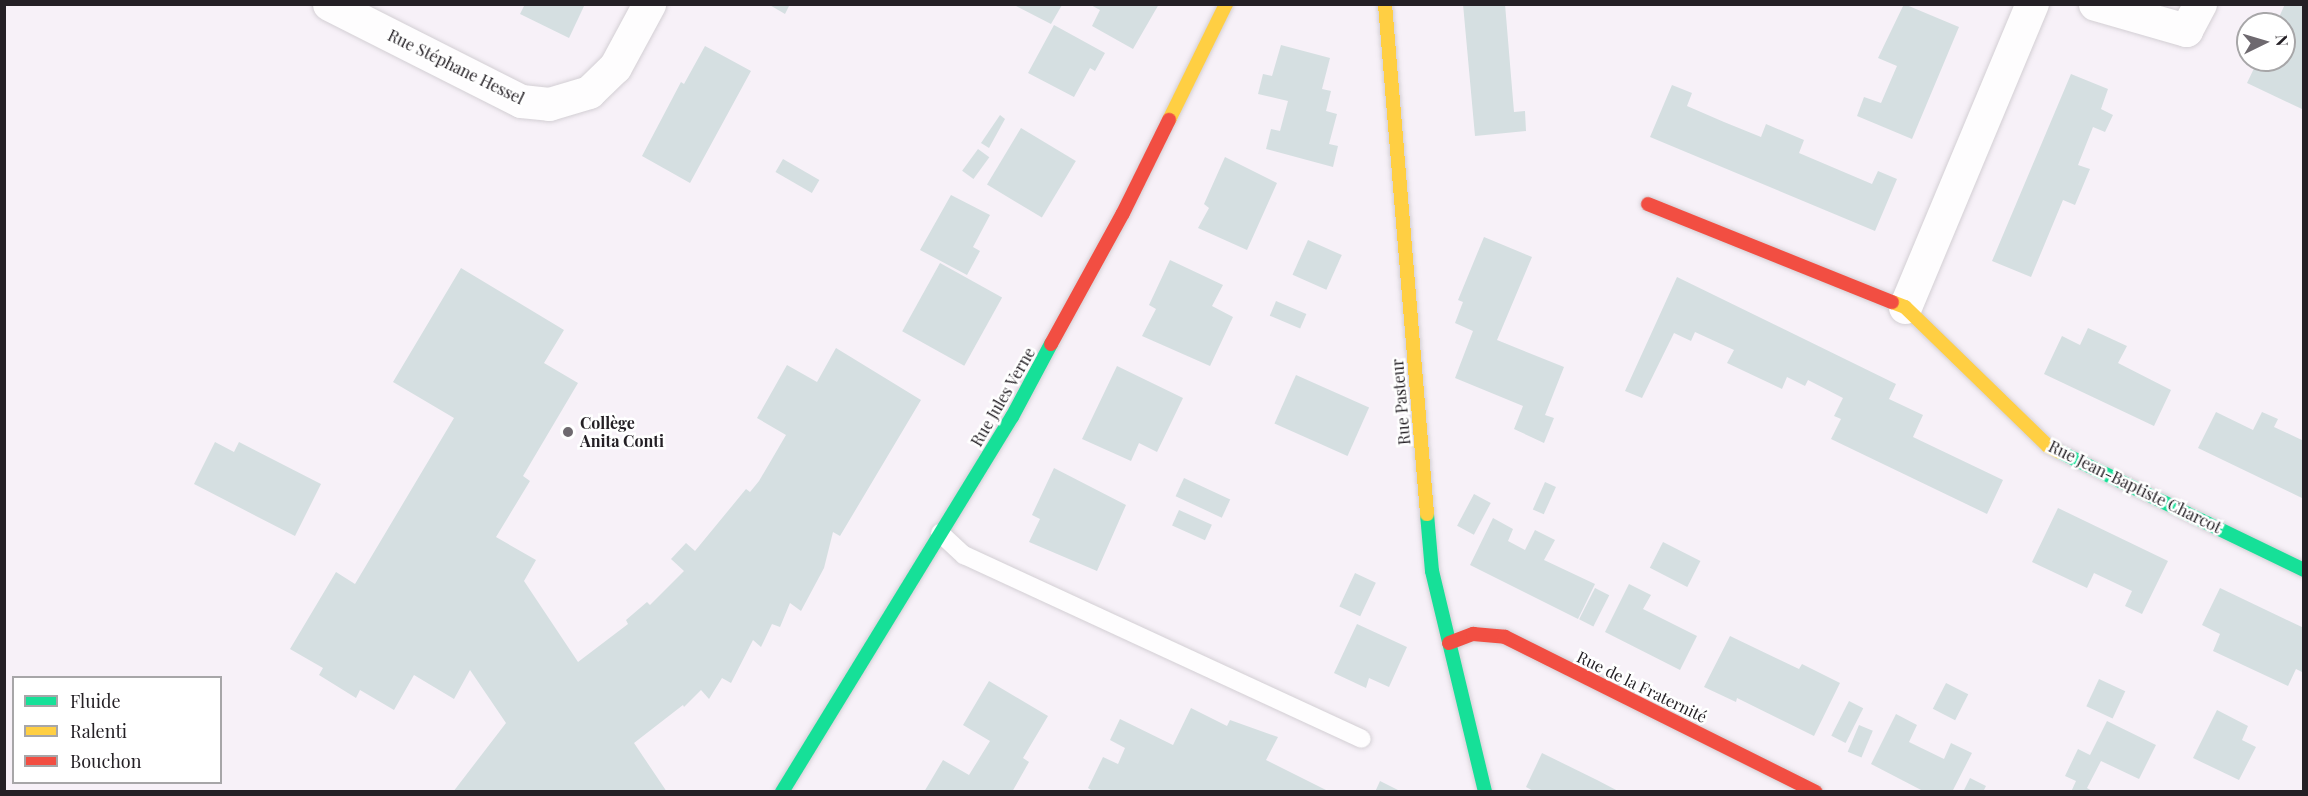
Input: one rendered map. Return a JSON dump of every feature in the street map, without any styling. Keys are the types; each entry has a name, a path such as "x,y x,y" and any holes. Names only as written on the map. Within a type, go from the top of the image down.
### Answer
{"street":[{"name":"Rue Stéphane Hessel","path":"329,4 521,101 549,104 589,92 615,67 649,4"},
{"name":"Rue Jules Verne","path":"782,792 1012,417 1107,243 1226,4"},
{"name":"Rue Pasteur","path":"1385,4 1432,572 1485,792"},
{"path":"1905,307 2032,4"},
{"path":"2096,4 2186,30 2200,4"},
{"name":"Rue Jean-Baptiste Charcot","path":"1648,204 1905,307 2048,446 2304,570"},
{"name":"Rue de la Fraternité","path":"1449,644 1473,634 1505,637 1816,792"}],"lane":[{"path":"940,533 964,555 1362,739"}],"building":[{"path":"525,4 585,4 569,38 520,14"},
{"path":"768,4 790,4 785,14"},
{"path":"1089,4 1159,4 1133,49 1092,26 1100,10"},
{"path":"1463,4 1505,4 1514,112 1525,111 1526,131 1475,136"},
{"path":"1904,4 1959,27 1912,139 1857,116 1864,97 1881,103 1897,66 1878,58"},
{"path":"2285,4 2304,4 2302,109 2247,83 2252,72 2296,72 2296,12 2281,12"},
{"path":"1014,5 1062,5 1051,24"},
{"path":"1054,25 1105,53 1095,71 1090,68 1074,97 1028,73"},
{"path":"1281,45 1330,58 1322,89 1331,91 1326,111 1337,114 1329,144 1338,146 1333,167 1266,149 1271,129 1280,131 1288,101 1258,94 1263,74 1272,76"},
{"path":"705,46 751,71 690,183 642,156 681,82 684,84"},
{"path":"2071,74 2108,89 2101,109 2113,115 2105,132 2093,127 2078,165 2090,169 2075,205 2063,200 2031,277 1992,261"},
{"path":"1672,85 1692,93 1687,106 1761,137 1766,124 1804,140 1799,153 1872,184 1878,171 1897,179 1875,231 1650,137"},
{"path":"1000,115 1005,119 989,148 981,143"},
{"path":"1021,128 1076,161 1042,218 987,185"},
{"path":"978,149 989,157 973,179 962,171"},
{"path":"1225,157 1277,183 1247,250 1198,228 1209,208 1204,204"},
{"path":"783,159 819,180 812,193 776,172"},
{"path":"951,195 990,215 973,247 980,251 967,275 920,250"},
{"path":"1484,237 1532,257 1497,340 1564,367 1545,415 1554,418 1544,443 1514,429 1523,406 1455,378 1473,331 1455,323 1463,302 1458,300"},
{"path":"1308,240 1342,255 1326,290 1293,275"},
{"path":"1170,260 1223,285 1212,306 1233,317 1210,366 1142,336 1156,309 1149,305"},
{"path":"940,263 1002,297 964,366 902,331"},
{"path":"461,268 564,330 544,363 578,383 523,476 530,481 496,537 536,560 524,581 578,662 628,624 626,620 647,602 650,605 684,571 671,559 686,543 695,551 746,489 750,492 759,481 786,435 757,418 787,365 817,382 836,348 921,400 840,536 833,532 824,568 801,611 790,603 780,627 772,624 761,647 753,640 731,683 722,678 709,699 701,690 684,707 683,705 634,743 667,792 453,792 506,723 470,670 454,699 414,675 394,710 360,690 356,698 319,675 323,668 290,649 336,572 355,584 454,418 393,382"},
{"path":"1677,277 1896,384 1889,399 1923,415 1913,437 2003,480 1987,514 1831,439 1841,419 1834,416 1843,398 1808,380 1805,386 1787,377 1782,389 1727,363 1734,350 1695,332 1691,341 1674,333 1642,398 1625,391"},
{"path":"1276,301 1306,314 1300,329 1270,316"},
{"path":"2088,328 2127,346 2118,363 2171,390 2154,426 2044,374 2062,336 2080,345"},
{"path":"1117,366 1183,398 1157,452 1139,443 1131,461 1082,439"},
{"path":"1296,375 1369,408 1348,456 1274,423"},
{"path":"2216,412 2253,430 2262,412 2278,419 2274,427 2304,441 2304,499 2198,448"},
{"path":"215,442 234,452 239,442 321,484 295,536 194,484"},
{"path":"1054,468 1126,505 1097,571 1029,542 1040,519 1032,515"},
{"path":"1184,478 1230,500 1222,518 1176,496"},
{"path":"1545,482 1556,487 1544,514 1533,509"},
{"path":"1474,494 1491,503 1474,535 1457,526"},
{"path":"2058,508 2168,561 2142,614 2125,606 2132,591 2094,573 2087,588 2032,562"},
{"path":"1179,510 1212,525 1205,540 1172,526"},
{"path":"1493,518 1513,529 1508,541 1525,550 1535,530 1555,540 1544,560 1595,584 1578,619 1470,565"},
{"path":"1663,542 1700,561 1687,587 1650,568"},
{"path":"1355,573 1376,583 1360,616 1339,607"},
{"path":"1629,584 1651,595 1643,609 1697,636 1680,670 1605,632"},
{"path":"1595,588 1609,595 1593,626 1579,619"},
{"path":"2220,588 2304,628 2304,673 2296,669 2288,686 2213,651 2220,634 2202,625"},
{"path":"1357,624 1407,647 1389,687 1369,678 1366,688 1334,673"},
{"path":"1730,636 1799,669 1802,664 1840,683 1814,736 1737,698 1736,702 1704,687"},
{"path":"2099,679 2125,691 2113,718 2086,706"},
{"path":"989,681 1048,716 1023,758 1029,762 1012,792 924,792 943,760 969,775 990,741 963,725"},
{"path":"1946,683 1968,694 1955,720 1933,709"},
{"path":"1849,701 1863,708 1846,743 1831,736"},
{"path":"1191,708 1227,726 1230,720 1278,737 1266,760 1330,792 1094,792 1088,788 1103,757 1118,764 1125,748 1110,740 1120,719 1173,745"},
{"path":"2217,710 2248,726 2242,740 2256,747 2239,780 2193,758"},
{"path":"1896,714 1917,725 1909,742 1944,759 1951,743 1972,753 1952,792 1925,792 1871,764"},
{"path":"2107,721 2156,745 2139,779 2101,761 2087,788 2094,792 2071,792 2076,781 2065,776 2078,749 2090,755"},
{"path":"1859,725 1873,731 1861,758 1848,752"},
{"path":"1542,753 1620,792 1535,792 1526,787"},
{"path":"1970,778 1986,786 1983,792 1963,792"},
{"path":"1380,781 1402,792 1375,792"}],"traffic: fast":[{"path":"782,792 1012,417 1051,344"},
{"path":"2060,452 2304,570"},
{"path":"1427,514 1432,571 1485,792"}],"traffic: slow":[{"path":"1169,120 1226,4"},
{"path":"1385,4 1427,514"},
{"path":"1892,302 1905,307 2048,446 2060,452"}],"traffic: jam":[{"path":"1051,344 1123,213 1169,120"},
{"path":"1648,204 1892,302"},
{"path":"1449,643 1473,634 1505,637 1816,792"}],"place":[{"name":"Collège Anita Conti","path":"568,432"}]}
